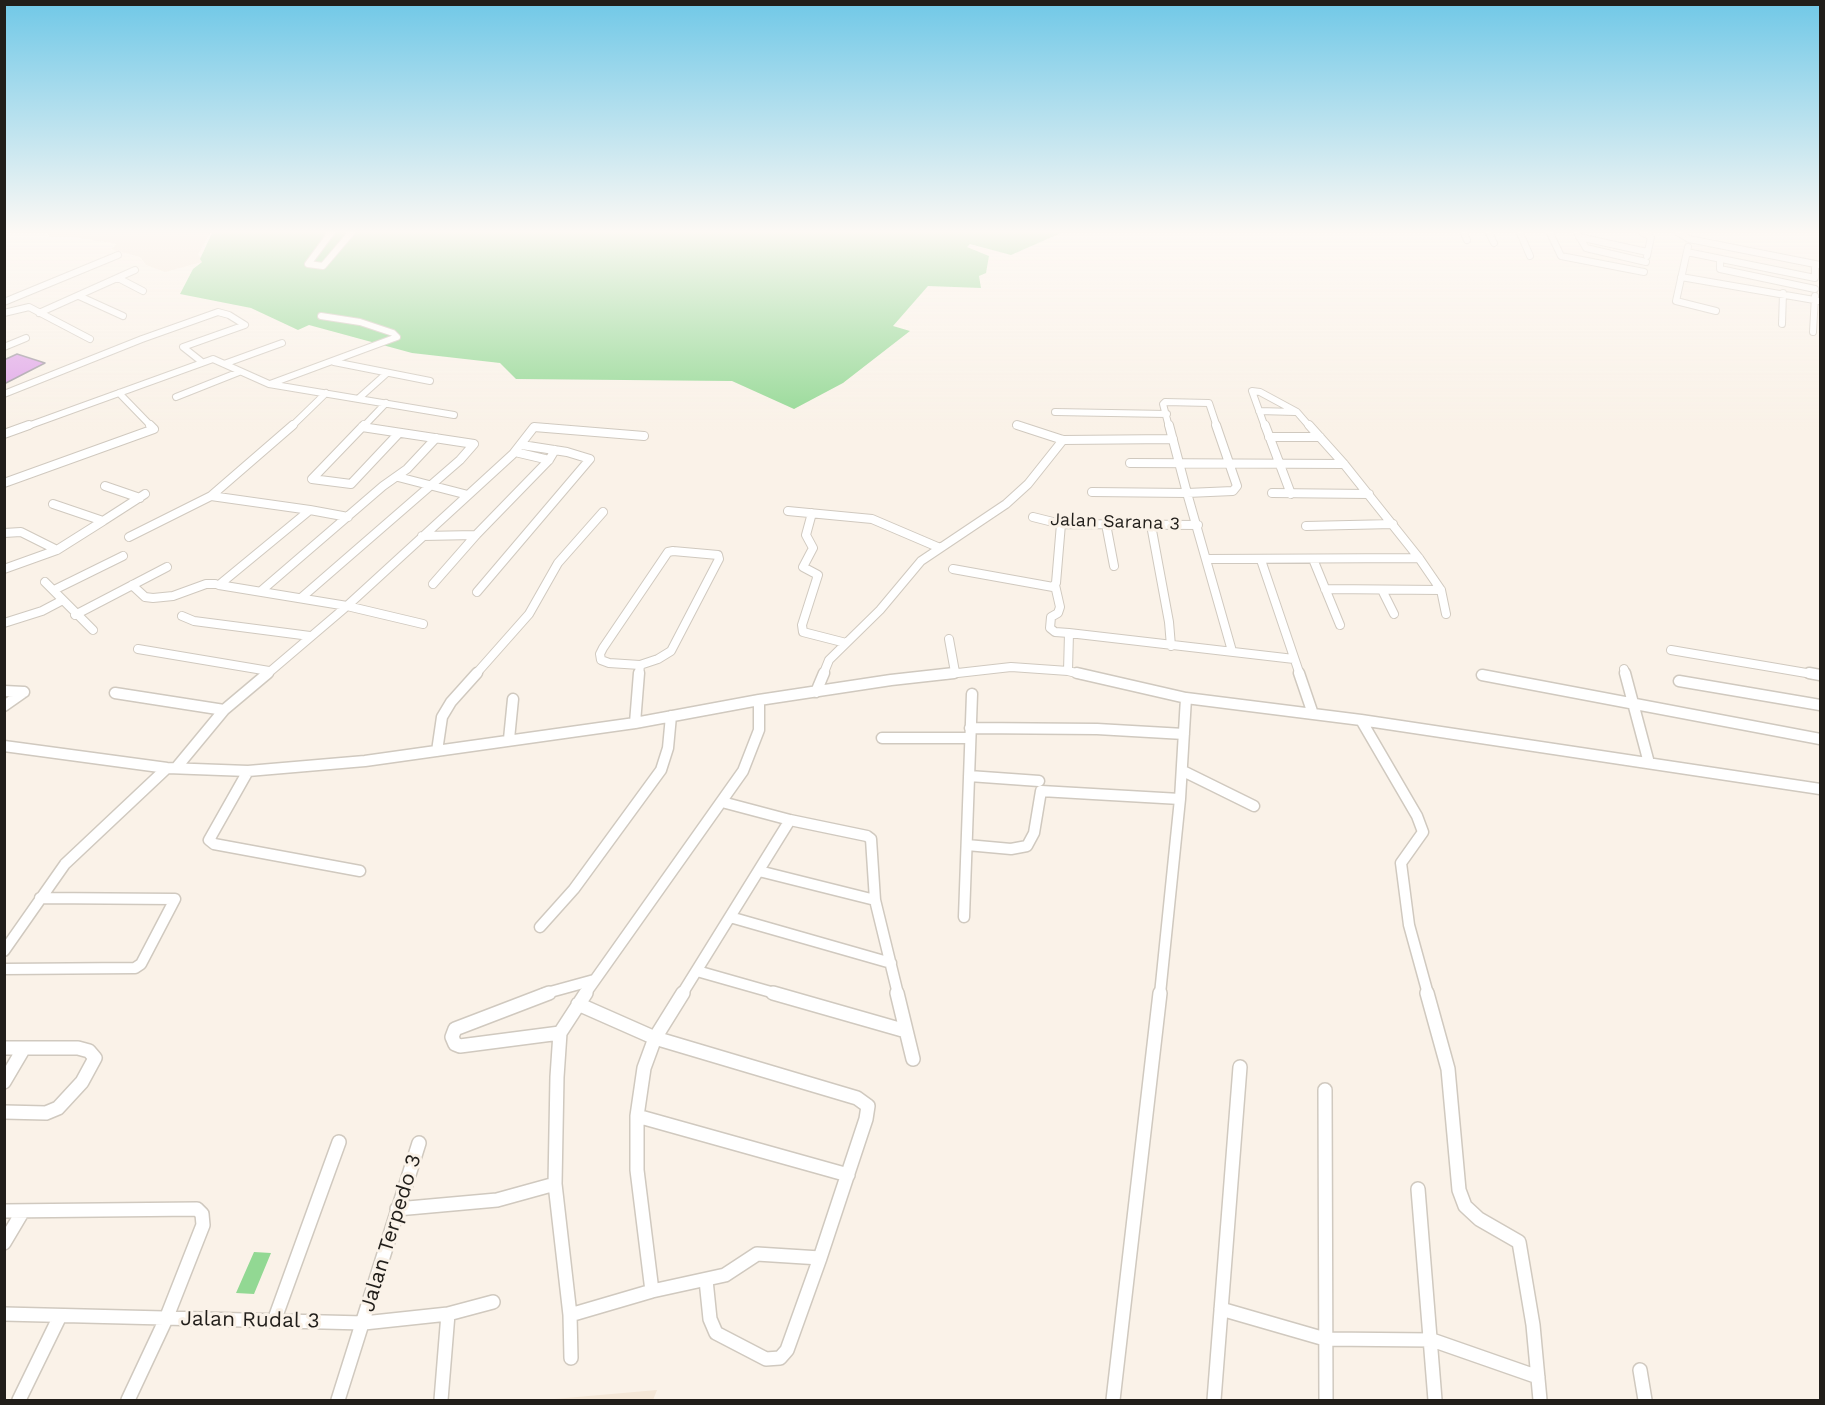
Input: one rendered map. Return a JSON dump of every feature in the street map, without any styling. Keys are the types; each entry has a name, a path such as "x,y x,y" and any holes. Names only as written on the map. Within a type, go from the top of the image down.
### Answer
{"street":[{"path":"39,313 73,299"},
{"path":"85,299 123,316"},
{"path":"1677,299 1677,302 1716,311"},
{"path":"1782,324 1783,299"},
{"path":"1813,332 1818,301"},
{"path":"4,314 27,307 90,339"},
{"path":"4,394 142,339 218,312 229,315 245,325 183,347 202,362"},
{"path":"269,384 387,342 397,336 360,322 321,315"},
{"path":"4,347 26,338"},
{"path":"224,364 282,344"},
{"path":"4,434 213,359 269,384 454,415"},
{"path":"332,362 430,381"},
{"path":"176,396 239,372"},
{"path":"359,398 387,373"},
{"path":"1291,494 1252,390 1297,412 1344,464 1393,524 1441,590 1446,614"},
{"path":"4,483 154,429 119,393"},
{"path":"129,537 211,496 274,443 326,393"},
{"path":"1092,492 1187,493 1233,491 1237,486 1209,403 1165,402 1163,404 1187,493 1233,651"},
{"path":"386,403 314,474 313,480 351,484 399,433"},
{"path":"1258,411 1297,412"},
{"path":"1055,412 1167,414"},
{"path":"1017,424 1063,440 1173,439"},
{"path":"301,598 460,460 474,444 362,427"},
{"path":"4,951 9,936 86,842 171,768 224,710 347,606 515,452 534,427 644,436"},
{"path":"1269,437 1320,437"},
{"path":"261,591 383,486 398,477 436,438"},
{"path":"816,692 829,660 880,610 921,561 1006,504 1028,484 1063,440"},
{"path":"477,592 590,459 522,445"},
{"path":"433,584 555,450"},
{"path":"515,452 549,459"},
{"path":"1130,463 1344,464"},
{"path":"398,477 468,495"},
{"path":"4,568 34,560 57,550 143,496 105,486"},
{"path":"1272,493 1369,494"},
{"path":"211,496 348,517"},
{"path":"53,504 104,521"},
{"path":"310,510 219,585 347,606 423,624"},
{"path":"788,511 872,519 940,548"},
{"path":"437,751 442,717 451,702 530,614 558,563 603,512"},
{"path":"812,513 806,535 813,548 803,567 818,575 802,626 803,632 846,643"},
{"name":"Jalan Sarana 3","path":"1033,517 1061,524 1198,525"},
{"path":"1061,524 1055,585 1060,610 1051,617 1049,625 1055,632 1294,659"},
{"path":"1106,524 1114,566"},
{"path":"1306,526 1393,524"},
{"path":"1151,525 1169,622 1170,646"},
{"path":"4,533 21,532 57,550"},
{"path":"422,536 476,535"},
{"path":"668,552 719,556 720,559 671,651 640,664 609,663 601,660 600,654 668,552"},
{"path":"54,590 123,556"},
{"path":"1206,559 1419,558"},
{"path":"1313,559 1340,625"},
{"path":"1261,560 1313,714"},
{"path":"75,615 167,567"},
{"path":"953,569 1055,585"},
{"path":"45,582 75,615 93,630"},
{"path":"132,585 146,597 153,598 173,597 206,584 215,584"},
{"path":"1325,589 1441,590"},
{"path":"1382,590 1394,614"},
{"path":"4,623 42,610 61,600"},
{"path":"182,616 194,621 309,636"},
{"path":"1068,671 1069,633"},
{"path":"949,639 955,672"},
{"path":"138,649 269,671"},
{"path":"1671,650 1821,675"},
{"path":"635,723 640,664"},
{"path":"4,746 171,768 248,771 365,761 635,723 759,700 955,672 1011,667 1068,671 1186,698 1361,720 1821,789"},
{"path":"1624,669 1649,763"},
{"path":"1482,675 1821,739"},
{"path":"1678,681 1821,705"},
{"path":"4,692 24,692 4,706"},
{"path":"115,693 224,710"},
{"path":"964,917 972,694"},
{"path":"1113,1401 1149,1103 1183,771 1186,698"},
{"path":"509,739 513,699"},
{"path":"571,1358 570,1315 555,1184 560,1033 594,980 743,771 759,730 759,700"},
{"path":"540,927 574,889 661,770 668,748 671,716"},
{"path":"1361,720 1417,816 1423,832 1401,863 1409,925 1448,1069 1459,1190 1465,1206 1479,1219 1519,1242 1533,1325 1540,1401"},
{"path":"882,738 1097,729 1184,734"},
{"path":"248,771 209,840 214,844 360,871"},
{"path":"1183,771 1254,806"},
{"path":"969,776 1039,781"},
{"path":"967,845 1011,849 1026,846 1031,842 1034,833 1041,791 1180,799"},
{"path":"722,802 790,820 867,836 871,839 876,900 913,1059"},
{"path":"652,1291 637,1170 637,1116 644,1068 655,1038 790,820"},
{"path":"759,871 876,900"},
{"path":"4,969 135,968 141,964 176,899 40,898"},
{"path":"730,917 891,963"},
{"path":"697,971 906,1031"},
{"path":"560,1033 460,1046 454,1044 452,1037 455,1029 526,1000 594,980"},
{"path":"578,1004 655,1038 857,1098 868,1106 868,1113 820,1258 787,1350 780,1358 766,1359 716,1333 710,1319 706,1280"},
{"path":"4,1048 78,1048 89,1051 95,1058 81,1082 58,1108 46,1113 4,1112"},
{"path":"4,1082 24,1048"},
{"path":"1214,1401 1240,1066"},
{"path":"1324,1090 1326,1401"},
{"path":"637,1116 848,1175"},
{"path":"274,1320 339,1142"},
{"name":"Jalan Terpedo 3","path":"338,1401 419,1143"},
{"path":"397,1209 497,1200 555,1184"},
{"path":"1418,1189 1436,1401"},
{"path":"4,1211 197,1209 202,1214 203,1225 166,1319 128,1401"},
{"path":"4,1243 22,1211"},
{"path":"570,1315 652,1291 725,1275 745,1260 758,1254 820,1258"},
{"name":"Jalan Rudal 3","path":"4,1314 364,1323 448,1314 493,1302"},
{"path":"1221,1309 1325,1339 1432,1340 1538,1377"},
{"path":"441,1401 448,1314"},
{"path":"19,1401 60,1316"},
{"path":"1640,1370 1644,1401"}],"shaded area":[{"path":"657,1390 653,1400 543,1400"}],"green space":[{"path":"203,299 917,299 893,326 910,331 843,383 794,409 732,381 516,379 500,363 412,353 309,325 298,330 251,308"},
{"path":"254,1252 271,1253 254,1294 236,1293"}],"building":[{"path":"17,354 45,363 4,384 4,360"}]}
